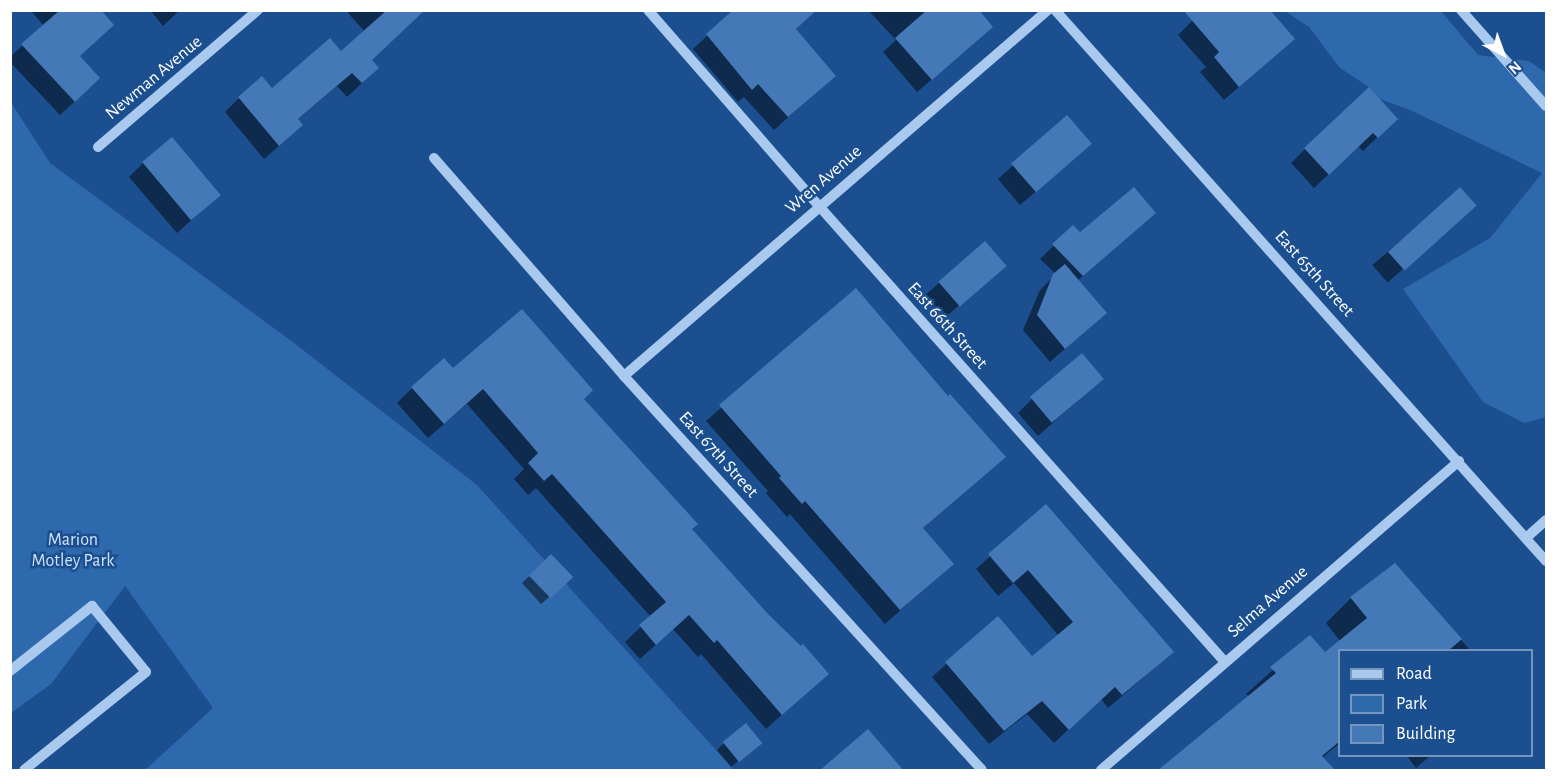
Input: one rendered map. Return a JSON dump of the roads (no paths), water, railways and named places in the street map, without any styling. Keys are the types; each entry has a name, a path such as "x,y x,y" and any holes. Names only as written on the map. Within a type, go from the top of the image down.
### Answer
{"street":[{"name":"Newman Avenue","path":"98,147 258,10"},
{"name":"East 66th Street","path":"648,10 819,207 1224,662"},
{"name":"Wren Avenue","path":"624,376 1048,10"},
{"name":"East 65th Street","path":"1054,10 1546,561"},
{"path":"1461,10 1546,106"},
{"name":"East 67th Street","path":"435,158 624,376 982,771"},
{"name":"Selma Avenue","path":"1101,771 1224,662 1459,461"},
{"path":"1526,538 1546,520"},
{"path":"10,671 92,606 146,672 24,771"}],"park label":[{"name":"Marion Motley Park","path":"73,551"}]}
